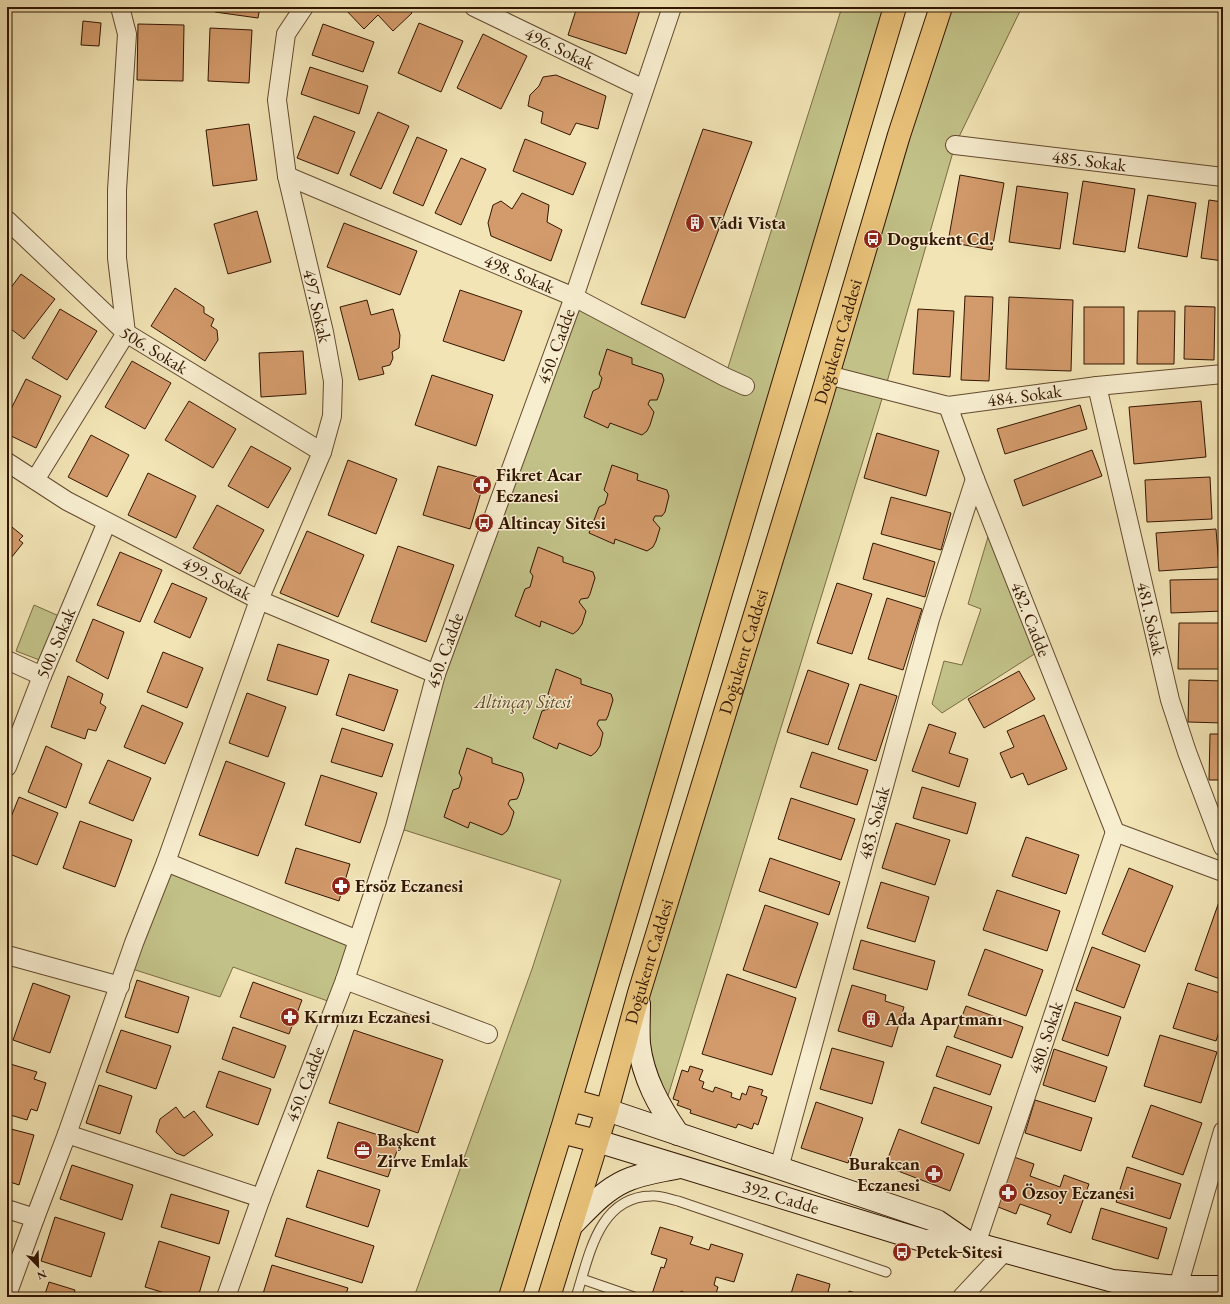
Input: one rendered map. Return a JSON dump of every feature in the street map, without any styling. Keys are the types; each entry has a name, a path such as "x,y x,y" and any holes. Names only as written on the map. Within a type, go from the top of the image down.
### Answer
{"main road":[{"name":"Doğukent Caddesi","path":"510,1297 571,1100 895,7"},
{"name":"Doğukent Caddesi","path":"549,1297 607,1110 639,993 828,375 899,135 941,7"},
{"path":"639,993 639,1044 647,1078 655,1098 678,1134"},
{"path":"571,1100 607,1110"},
{"name":"392. Cadde","path":"607,1110 937,1221 971,1243"},
{"path":"561,1132 597,1141"},
{"name":"392. Cadde","path":"597,1141 925,1241 971,1243 1004,1252 1113,1289 1223,1287"},
{"path":"571,1226 610,1189 626,1180 680,1166"}],"street":[{"path":"35,480 126,333 117,258 117,190 127,34 120,7"},
{"name":"497. Sokak","path":"7,1296 67,1134 134,943 166,862 259,600 322,452 332,416 333,381 324,332 287,176 277,100 286,34 304,7"},
{"name":"496. Sokak","path":"474,7 644,88"},
{"name":"450. Cadde","path":"226,1297 261,1198 345,980 395,827 436,674 574,297 672,7"},
{"name":"485. Sokak","path":"955,145 1223,177"},
{"name":"498. Sokak","path":"287,176 574,297 725,377 745,386"},
{"name":"506. Sokak","path":"7,220 126,333 322,452"},
{"name":"484. Sokak","path":"828,375 948,406 1097,386 1223,374"},
{"name":"481. Sokak","path":"1097,386 1170,700 1186,752 1223,847"},
{"name":"482. Cadde","path":"948,406 975,479 1115,832"},
{"name":"499. Sokak","path":"7,462 67,501 259,600 436,674"},
{"name":"483. Sokak","path":"779,1168 930,619 975,479"},
{"name":"500. Sokak","path":"7,767 42,676 107,522"},
{"path":"7,660 42,676"},
{"path":"1115,832 1223,872"},
{"name":"480. Sokak","path":"971,1243 1115,832"},
{"path":"166,862 358,940"},
{"path":"7,955 120,986"},
{"path":"345,980 488,1034"},
{"path":"1178,1287 1223,1131"},
{"path":"67,1134 261,1198"},
{"path":"7,1209 35,1218"},
{"path":"962,1297 1004,1252"}],"lane":[{"path":"576,1297 594,1238 607,1216 619,1206 633,1199 651,1196 678,1201 886,1272"},
{"path":"582,1279 634,1297"}],"green space":[{"path":"7,7 11,7 11,42 7,45"},
{"name":"Altinçay Sitesi","path":"842,7 895,7 510,1297 414,1297 532,969 561,880 395,827 436,674 574,297 725,377"},
{"path":"941,7 1022,7 955,145 885,389 663,1112 639,993"},
{"path":"991,527 1036,653 942,713 932,704 944,661 962,665 981,609 968,604"},
{"path":"34,605 59,616 42,661 16,651"},
{"path":"166,862 358,940 336,1004 233,967 220,997 126,967"}],"building":[{"path":"215,7 260,7 258,18 215,12"},
{"path":"343,7 406,7 412,13 393,31 378,15 364,29"},
{"path":"577,7 641,7 626,54 568,35"},
{"path":"83,21 101,23 99,46 81,45"},
{"path":"419,23 463,41 441,92 398,73"},
{"path":"138,24 184,25 183,81 137,80"},
{"path":"323,24 374,42 363,72 312,55"},
{"path":"210,28 252,30 249,83 208,81"},
{"path":"483,34 527,56 501,109 457,88"},
{"path":"310,67 368,86 359,114 301,94"},
{"path":"556,75 606,96 598,129 576,123 570,135 541,123 543,112 528,106 530,95 539,86 543,77"},
{"path":"378,112 409,126 381,189 350,175"},
{"path":"314,116 355,132 338,174 297,158"},
{"path":"249,124 257,180 213,186 206,130"},
{"name":"Vadi Vista","path":"703,129 752,142 685,318 641,304"},
{"path":"417,137 447,150 423,206 393,193"},
{"path":"525,139 586,163 573,195 513,171"},
{"path":"461,158 486,169 461,225 435,213"},
{"path":"960,175 1004,183 992,250 948,242"},
{"path":"1083,181 1135,189 1125,252 1073,244"},
{"path":"1017,186 1068,193 1060,249 1009,242"},
{"path":"522,193 549,205 547,222 562,230 551,261 491,236 488,223 493,205 501,201 512,209"},
{"path":"1148,195 1196,203 1187,257 1138,248"},
{"path":"1209,200 1223,202 1223,261 1201,258"},
{"path":"257,211 271,262 228,274 214,224"},
{"path":"344,223 417,251 400,295 327,267"},
{"path":"21,274 55,299 24,339 7,326 7,293"},
{"path":"175,288 204,307 204,313 214,319 211,326 217,330 218,340 205,361 151,326"},
{"path":"460,290 522,311 504,361 443,341"},
{"path":"965,296 993,297 989,381 961,380"},
{"path":"1009,297 1073,300 1071,371 1006,369"},
{"path":"367,300 371,315 393,309 400,335 399,348 392,352 393,358 390,365 382,367 384,374 359,380 340,307"},
{"path":"1185,306 1215,307 1214,360 1184,359"},
{"path":"1084,307 1124,307 1124,364 1084,364"},
{"path":"60,309 97,331 67,380 32,358"},
{"path":"918,309 954,311 950,377 913,374"},
{"path":"1138,311 1175,311 1174,364 1137,364"},
{"path":"607,349 632,358 632,364 662,374 664,380 657,400 650,400 648,404 654,412 650,425 647,431 642,435 610,423 608,428 584,417 593,391 599,388 602,378 599,374"},
{"path":"303,351 306,394 261,397 259,353"},
{"path":"132,361 171,383 145,429 105,407"},
{"path":"7,372 12,376 7,382"},
{"path":"432,375 493,395 476,446 415,425"},
{"path":"26,379 61,396 36,448 7,434 7,417"},
{"path":"189,401 236,429 213,468 165,440"},
{"path":"1201,401 1206,457 1134,464 1129,407"},
{"path":"1080,405 1087,429 1005,454 997,429"},
{"path":"877,433 939,451 926,496 864,478"},
{"path":"91,435 129,455 107,497 68,477"},
{"path":"251,446 291,468 268,508 228,486"},
{"path":"1092,450 1102,476 1023,506 1014,480"},
{"path":"348,460 397,479 376,534 328,515"},
{"path":"612,465 638,474 637,480 667,490 669,496 665,512 662,516 655,516 653,520 660,528 656,541 653,547 647,551 615,539 614,544 589,533 599,507 605,504 608,494 604,490"},
{"path":"438,466 485,479 470,529 423,515"},
{"path":"148,473 196,496 176,538 128,515"},
{"path":"1210,477 1212,519 1147,522 1145,480"},
{"path":"891,497 951,513 941,550 881,534"},
{"path":"217,505 264,530 240,574 193,548"},
{"path":"7,523 23,536 19,540 23,543 7,563"},
{"path":"1216,529 1219,567 1159,571 1156,533"},
{"path":"307,531 364,555 338,617 280,593"},
{"path":"873,543 935,562 925,597 863,579"},
{"path":"398,546 454,565 426,642 371,622"},
{"path":"538,547 563,557 563,562 593,572 595,578 590,594 588,598 581,599 579,602 586,611 582,624 573,634 541,621 540,627 515,616 525,589 530,587 533,576 530,572"},
{"path":"120,552 162,570 140,622 97,605"},
{"path":"1223,579 1223,611 1171,613 1170,580"},
{"path":"172,583 207,598 190,638 154,622"},
{"path":"837,583 872,594 852,654 817,643"},
{"path":"887,598 922,609 903,670 868,659"},
{"path":"93,619 124,632 108,679 76,661"},
{"path":"1179,623 1221,623 1221,669 1178,669"},
{"path":"278,644 329,660 317,695 267,680"},
{"path":"163,652 203,668 187,708 147,692"},
{"path":"556,669 581,679 581,684 611,694 613,700 608,716 606,720 599,720 597,724 603,733 600,746 591,756 559,743 557,749 533,738 542,711 548,709 551,698 548,694"},
{"path":"808,670 849,684 828,745 787,732"},
{"path":"1019,671 1035,699 984,728 968,699"},
{"path":"349,674 398,690 384,731 336,715"},
{"path":"68,676 103,694 100,703 106,707 96,731 88,729 85,739 51,727"},
{"path":"1189,680 1223,681 1223,723 1188,722"},
{"path":"860,684 897,696 876,761 838,749"},
{"path":"247,693 286,707 268,757 229,743"},
{"path":"142,705 183,723 165,764 124,747"},
{"path":"1044,715 1067,769 1028,785 1023,773 1011,778 1000,753 1014,747 1007,731"},
{"path":"929,724 956,733 949,753 968,759 959,787 912,771"},
{"path":"342,728 393,744 382,777 331,762"},
{"path":"1210,734 1223,734 1223,780 1209,780"},
{"path":"46,746 82,764 66,808 28,792"},
{"path":"467,748 492,758 492,763 522,773 524,780 519,795 517,799 510,800 508,804 514,812 510,825 507,831 502,835 470,822 468,828 444,817 453,790 459,788 462,778 459,773"},
{"path":"812,752 868,770 857,805 800,787"},
{"path":"108,760 151,778 133,821 89,803"},
{"path":"226,761 285,783 258,856 199,835"},
{"path":"321,775 377,793 360,843 305,825"},
{"path":"922,787 976,803 967,834 913,818"},
{"path":"19,797 58,813 37,865 7,853 7,827"},
{"path":"791,798 855,819 841,860 778,839"},
{"path":"80,821 132,840 115,887 63,868"},
{"path":"896,823 950,840 935,885 882,868"},
{"path":"1026,837 1079,855 1066,894 1012,876"},
{"path":"296,848 350,864 339,901 285,883"},
{"path":"770,858 840,882 829,915 759,891"},
{"path":"1129,868 1173,886 1145,952 1102,934"},
{"path":"881,882 929,897 915,942 867,928"},
{"path":"997,890 1060,911 1047,951 983,930"},
{"path":"1220,899 1223,900 1223,980 1195,970"},
{"path":"765,905 818,923 796,988 743,970"},
{"path":"861,940 935,961 927,990 853,969"},
{"path":"1092,947 1140,965 1124,1008 1076,990"},
{"path":"985,949 1043,970 1026,1016 968,995"},
{"path":"727,974 796,998 772,1075 702,1054"},
{"path":"137,980 189,997 178,1033 125,1017"},
{"path":"253,982 302,1000 289,1034 240,1017"},
{"path":"33,983 70,996 50,1053 13,1040"},
{"path":"1188,983 1223,994 1223,1020 1216,1041 1173,1028"},
{"name":"Ada Apartmanı","path":"852,985 886,995 885,1001 904,1007 892,1047 838,1031"},
{"path":"1075,1002 1121,1017 1108,1056 1062,1040"},
{"path":"966,1006 1023,1027 1012,1058 954,1037"},
{"path":"233,1027 286,1046 274,1078 222,1059"},
{"path":"121,1030 171,1046 156,1089 106,1072"},
{"path":"354,1030 443,1060 418,1133 329,1103"},
{"path":"1160,1035 1217,1052 1201,1103 1144,1086"},
{"path":"947,1046 1001,1065 990,1095 936,1076"},
{"path":"832,1048 884,1062 872,1104 820,1089"},
{"path":"1054,1049 1107,1067 1095,1102 1043,1085"},
{"path":"7,1063 37,1072 34,1079 46,1083 37,1111 31,1109 27,1120 7,1114"},
{"path":"690,1066 703,1070 699,1080 704,1082 702,1088 713,1092 715,1087 732,1093 731,1097 740,1100 742,1093 746,1095 749,1086 763,1090 761,1095 767,1097 758,1125 754,1123 752,1129 738,1124 736,1128 690,1113 691,1110 677,1105 679,1101 673,1099 682,1070 688,1072"},
{"path":"219,1071 271,1089 258,1125 206,1107"},
{"path":"99,1085 132,1096 120,1134 86,1123"},
{"path":"934,1087 992,1107 979,1144 921,1123"},
{"path":"1035,1100 1092,1118 1081,1151 1025,1133"},
{"path":"816,1102 863,1118 848,1163 801,1148"},
{"path":"1151,1105 1202,1123 1183,1175 1132,1157"},
{"path":"176,1107 184,1118 194,1111 213,1135 184,1156 176,1153 156,1132 160,1119"},
{"name":"Başkent Zirve Emlak","path":"338,1122 400,1142 388,1177 327,1158"},
{"path":"7,1128 34,1135 19,1185 7,1181"},
{"path":"899,1129 964,1154 950,1191 885,1166"},
{"path":"1011,1156 1034,1164 1030,1176 1060,1187 1064,1175 1089,1184 1071,1233 1047,1224 1051,1215 1020,1204 1016,1214 993,1205"},
{"path":"72,1165 133,1185 122,1220 60,1199"},
{"path":"1127,1167 1181,1184 1170,1219 1116,1202"},
{"path":"318,1170 380,1190 368,1227 306,1207"},
{"path":"171,1194 229,1211 219,1244 161,1227"},
{"path":"1101,1208 1167,1228 1158,1259 1092,1239"},
{"path":"55,1217 105,1233 91,1277 41,1261"},
{"path":"287,1218 374,1246 362,1283 275,1256"},
{"path":"660,1227 693,1237 690,1244 709,1250 711,1244 743,1254 734,1282 716,1277 714,1285 718,1287 715,1297 687,1297 688,1294 681,1291 679,1297 651,1297 661,1267 664,1268 667,1259 651,1254"},
{"path":"159,1241 210,1257 198,1297 178,1297 145,1287"},
{"path":"272,1265 348,1288 345,1297 262,1297"},
{"path":"797,1274 830,1284 828,1292 846,1297 790,1297"},
{"path":"49,1282 75,1290 73,1297 44,1297"},
{"path":"849,1291 869,1297 847,1297"}],"place":[{"name":"Vadi Vista","path":"695,223"},
{"name":"Dogukent Cd.","path":"873,239"},
{"name":"Fikret Acar Eczanesi","path":"482,485"},
{"name":"Altincay Sitesi","path":"484,523"},
{"name":"Ersöz Eczanesi","path":"341,886"},
{"name":"Kırmızı Eczanesi","path":"290,1017"},
{"name":"Ada Apartmanı","path":"871,1019"},
{"name":"Başkent Zirve Emlak","path":"363,1150"},
{"name":"Burakcan Eczanesi","path":"934,1174"},
{"name":"Özsoy Eczanesi","path":"1008,1193"},
{"name":"Petek Sitesi","path":"902,1252"}]}
